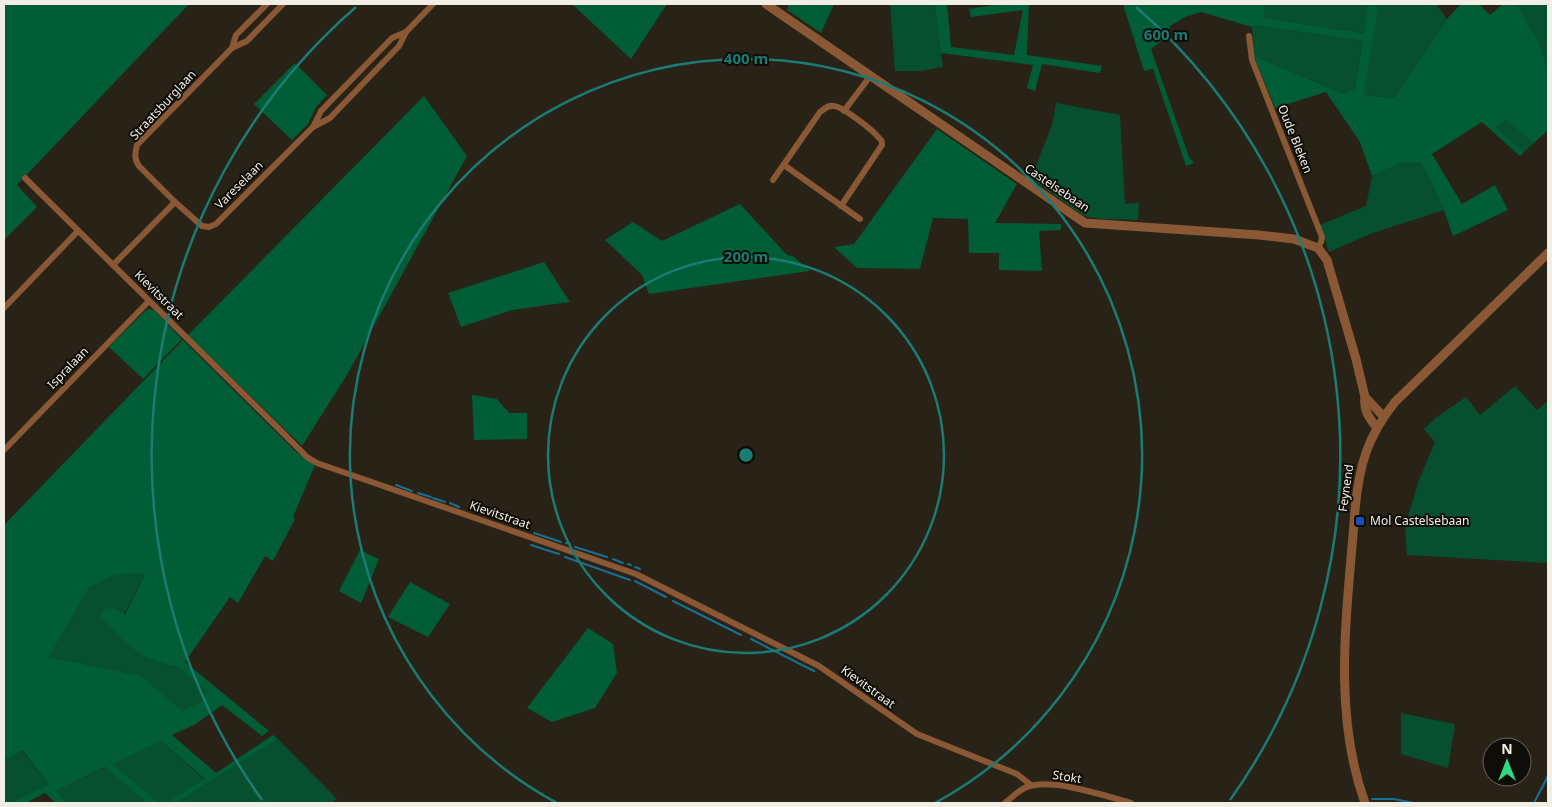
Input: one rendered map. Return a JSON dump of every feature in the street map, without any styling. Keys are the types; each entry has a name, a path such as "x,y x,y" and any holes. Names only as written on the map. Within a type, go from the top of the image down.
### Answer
{"street":[{"name":"Straatsburglaan","path":"232,48 236,35 267,4"},
{"name":"Straatsburglaan","path":"175,202 139,166 135,154 137,145 232,48 247,41 283,4"},
{"name":"Vareselaan","path":"175,202 202,226 209,227 216,224 313,127 330,118 399,46 406,32 432,4"},
{"name":"Castelsebaan","path":"766,4 1085,223 1259,235 1294,239 1318,248"},
{"name":"Vareselaan","path":"313,127 321,111 386,44 392,38 406,32"},
{"name":"Oude Bleken","path":"1250,36 1252,60 1322,237 1318,248"},
{"path":"844,111 870,75"},
{"path":"773,180 820,112 827,106 834,106 875,133 881,139 882,145 841,206"},
{"path":"784,165 860,219"},
{"name":"Kievitstraat","path":"24,178 307,457 317,463 636,574 819,666 917,734 1018,774 1031,785"},
{"path":"113,265 175,202"},
{"path":"4,308 78,231"},
{"path":"1318,248 1327,260 1356,359 1365,397 1364,405 1366,412 1378,428"},
{"name":"Feynend","path":"1363,800 1348,732 1345,711 1344,674 1357,483 1366,452 1384,417 1395,402 1548,253"},
{"name":"Ispralaan","path":"4,450 149,301"},
{"path":"1365,397 1384,417"},
{"path":"1004,803 1022,789 1031,785"},
{"name":"Stokt","path":"1031,785 1055,785 1131,803"}],"green space":[{"path":"4,4 189,4 17,185 37,207 4,240"},
{"path":"572,4 667,4 631,59"},
{"path":"789,4 834,4 821,33 787,10"},
{"path":"890,4 935,4 943,67 921,71 895,71"},
{"path":"935,4 947,4 951,47 1014,55 1023,10 971,17 969,9 999,4 1029,4 1027,55 1102,66 1100,73 1042,64 1035,91 1027,88 1033,65 941,53"},
{"path":"1123,4 1266,4 1263,18 1364,33 1368,5 1378,6 1364,95 1394,98 1447,19 1461,4 1479,4 1490,15 1503,4 1516,4 1539,44 1548,72 1548,130 1534,143 1506,119 1495,127 1524,152 1520,156 1482,122 1432,154 1462,204 1495,185 1508,210 1453,236 1444,210 1421,162 1403,162 1372,176 1360,142 1326,92 1275,108 1254,56 1344,94 1355,89 1363,41 1260,26 1252,27 1201,12 1185,17 1170,26 1168,36 1151,49 1189,157 1194,163 1186,166 1153,69 1144,71"},
{"path":"1266,4 1436,4 1447,19 1394,98 1364,95 1368,5 1365,33 1262,18"},
{"path":"1516,4 1548,4 1548,72 1545,65"},
{"path":"1260,26 1363,41 1355,89 1344,94 1254,56 1252,27"},
{"path":"295,63 327,95 316,107 308,124 292,140 254,104"},
{"path":"424,96 467,156 347,375 302,446 188,335"},
{"path":"1056,103 1120,115 1125,204 1139,203 1138,220 1101,219 1084,216 1031,179 1052,125"},
{"path":"1506,118 1534,143 1524,152 1494,127"},
{"path":"937,129 1017,184 995,223 1061,224 1061,230 1039,231 1042,271 999,270 999,253 969,253 968,219 933,218 920,269 857,268 834,247 854,244"},
{"path":"1403,162 1421,162 1444,210 1370,234 1329,252 1320,225 1366,206 1372,176"},
{"path":"740,204 787,255 793,256 810,271 649,294 642,275 605,240 633,222 662,241"},
{"path":"544,262 570,302 512,310 461,327 448,293"},
{"path":"146,310 154,310 182,339 143,379 109,347"},
{"path":"183,340 295,451 315,465 293,517 295,519 273,561 265,556 238,603 230,597 185,662 269,731 262,736 222,705 196,724 172,735 216,773 273,735 278,739 176,803 166,803 205,779 161,741 112,764 159,803 147,803 105,767 55,791 67,803 56,803 45,793 26,803 9,803 49,784 22,750 4,760 4,525","holes":["117,574 145,574 125,615 116,609 105,608 99,616 127,645 146,658 181,669 206,691 201,701 182,711 142,676 49,657 89,588"]},
{"path":"1515,386 1537,410 1548,401 1548,563 1407,555 1405,526 1419,480 1435,442 1424,429 1437,417 1466,397 1480,415"},
{"path":"472,395 497,399 509,413 527,413 527,439 474,440"},
{"path":"360,550 379,559 361,603 339,591"},
{"path":"117,574 145,574 124,615 105,608 99,616 127,645 146,658 181,669 206,691 201,701 182,711 142,676 49,657 89,588"},
{"path":"410,582 450,604 428,637 388,617"},
{"path":"588,628 613,644 617,673 595,708 552,722 527,708"},
{"path":"1401,713 1455,724 1448,768 1401,754"},
{"path":"278,739 337,799 331,803 176,803"},
{"path":"161,741 205,780 166,803 159,803 111,764"},
{"path":"21,750 49,784 9,803 4,803 4,760"},
{"path":"106,767 147,803 67,803 54,791"}],"waterway":[{"path":"396,485 412,491"},
{"path":"418,493 431,497"},
{"path":"433,498 445,502"},
{"path":"450,503 459,507"},
{"path":"534,533 561,542"},
{"path":"566,543 570,544"},
{"path":"531,545 559,554"},
{"path":"575,547 607,557"},
{"path":"565,557 630,580"},
{"path":"613,559 623,563"},
{"path":"635,567 640,569"},
{"path":"635,581 666,597"},
{"path":"673,601 741,635"},
{"path":"751,639 814,671"},
{"path":"1534,803 1548,776"},
{"path":"1372,799 1394,799 1414,803"}],"place":[{"name":"Mol Castelsebaan","path":"1360,521"}]}
